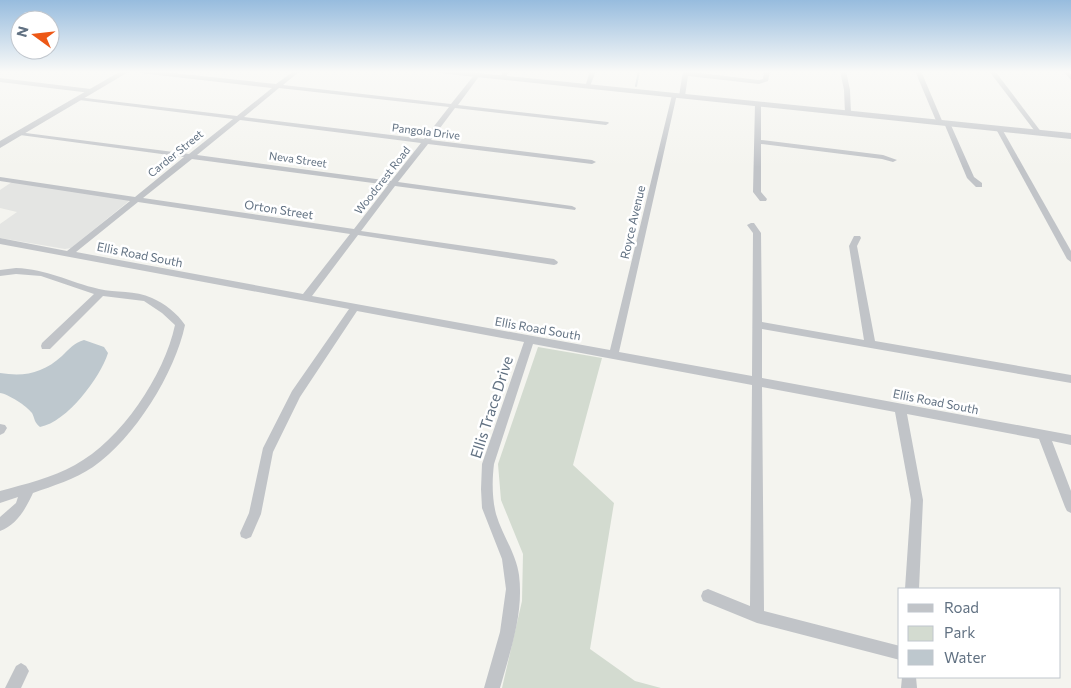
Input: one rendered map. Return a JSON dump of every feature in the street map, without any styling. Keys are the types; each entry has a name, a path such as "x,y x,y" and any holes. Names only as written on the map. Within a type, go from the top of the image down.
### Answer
{"street":[{"path":"0,145 70,103"},
{"name":"Pangola Drive","path":"120,103 592,162"},
{"name":"Carder Street","path":"68,254 257,103"},
{"path":"436,103 606,123"},
{"name":"Royce Avenue","path":"614,354 676,103"},
{"path":"749,103 1071,136"},
{"path":"848,103 848,113"},
{"path":"934,103 971,178 979,186"},
{"path":"1017,103 1039,133"},
{"path":"758,104 757,192 763,199"},
{"name":"Woodcrest Road","path":"305,298 453,105"},
{"path":"999,129 1067,247 1071,259"},
{"name":"Neva Street","path":"20,133 572,208"},
{"path":"758,142 882,157 893,160"},
{"name":"Orton Street","path":"0,179 554,262"},
{"path":"751,225 757,233 757,616"},
{"path":"857,238 853,246 870,344"},
{"name":"Ellis Road South","path":"0,242 756,380 1071,440"},
{"path":"0,273 38,272 100,293 141,296 176,318 180,325 179,335 156,385 134,418 103,452 70,473 0,497"},
{"path":"46,346 100,293"},
{"path":"246,533 255,514 267,452 296,394 355,307"},
{"path":"757,325 1071,379"},
{"name":"Ellis Trace Drive","path":"492,688 510,618 512,575 504,546 491,515 486,494 486,478 488,464 530,339"},
{"path":"900,407 917,500 912,588"},
{"path":"1042,434 1071,507"},
{"path":"0,525 20,507 29,488"},
{"path":"708,596 757,616 898,652"},
{"path":"13,688 21,672"}],"shaded area":[{"path":"12,182 127,199 129,201 71,248 65,249 0,238 0,224 17,212 0,208 0,190"}],"green space":[{"path":"538,347 602,358 573,465 614,503 590,649 635,681 661,688 502,688 522,601 523,554 501,500 498,464"}],"water":[{"path":"84,340 104,347 108,353 90,386 81,398 61,417 40,427 26,407 0,393 0,373 26,374 41,370 55,362 74,345"}]}
